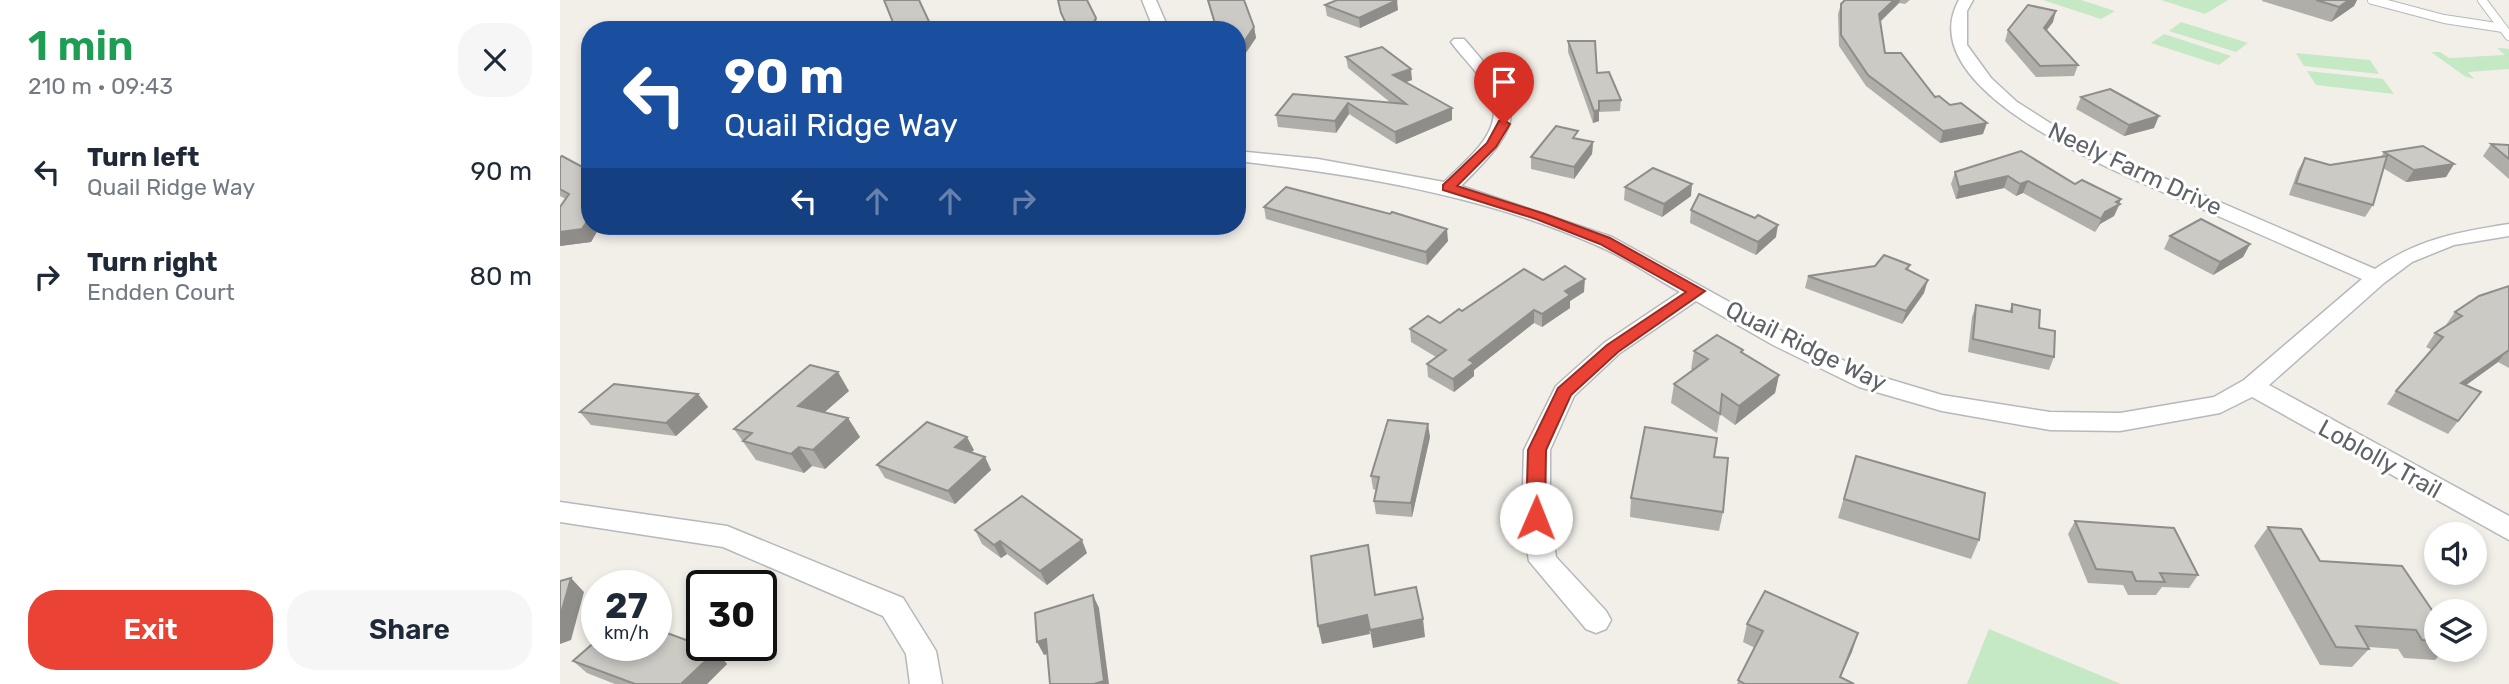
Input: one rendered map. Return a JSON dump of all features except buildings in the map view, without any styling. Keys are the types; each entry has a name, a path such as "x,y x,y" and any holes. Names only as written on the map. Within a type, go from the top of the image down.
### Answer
{"street":[{"path":"1149,0 1158,21"},
{"name":"Neely Farm Drive","path":"1966,0 1960,11 1959,45 1985,81 2011,106 2055,134 2102,158 2377,278"},
{"path":"1448,188 1492,145 1504,124 1505,103 1493,81 1459,42"},
{"name":"Quail Ridge Way","path":"1246,157 1330,167 1448,188 1541,216 1605,241 1782,340 1867,382 1942,403 2050,421 2120,422 2220,404 2252,386 2377,278 2405,258 2449,240 2509,230"},
{"path":"1596,620 1543,561 1536,518 1537,450 1564,392 1612,348 1697,291"},
{"name":"Loblolly Trail","path":"2252,386 2509,529"},
{"path":"560,512 727,537 893,607 921,651 926,684"}],"lane":[{"path":"2372,0 2444,19 2503,29"},
{"path":"2388,0 2402,7"},
{"path":"2482,0 2509,36"}],"green space":[{"path":"2043,0 2081,0 2115,11 2101,19"},
{"path":"2161,0 2228,0 2205,14"},
{"path":"2181,22 2248,43 2236,52 2169,31"},
{"path":"2164,34 2231,56 2219,65 2151,43"},
{"path":"2499,48 2509,49 2509,69 2468,72 2474,79 2466,77 2431,52 2440,52 2449,58 2505,55"},
{"path":"2296,53 2370,60 2379,74 2304,66"},
{"path":"2307,71 2383,79 2394,94 2316,85"},
{"path":"1989,629 2121,684 1967,684"}],"route":[{"path":"1504,124 1492,145 1448,188 1541,216 1605,241 1697,291 1612,348 1564,392 1537,450 1536,518"}]}
